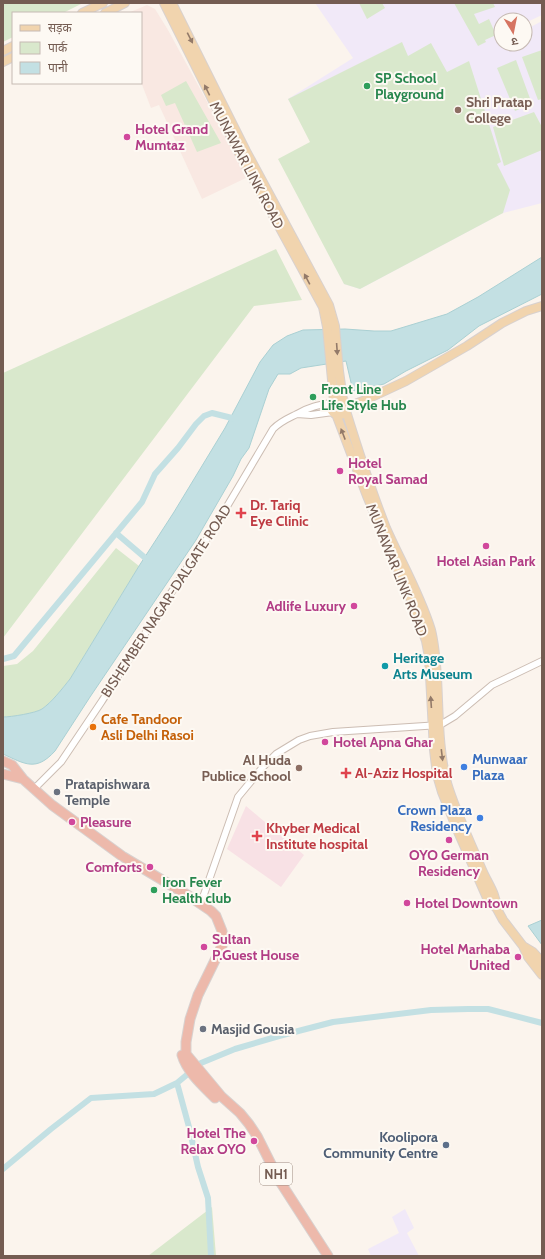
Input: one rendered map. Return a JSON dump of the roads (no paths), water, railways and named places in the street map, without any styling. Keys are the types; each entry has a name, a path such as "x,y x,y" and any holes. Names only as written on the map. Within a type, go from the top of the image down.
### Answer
{"highway":[{"name":"NH1","path":"3,761 12,765 23,779 64,814 122,856 201,903 216,916 220,923 223,939 219,955 198,995 186,1027 182,1043 182,1052 194,1075 218,1098 248,1131 278,1190 321,1256"},
{"name":"NH1","path":"3,774 23,779"},
{"name":"NH1","path":"218,1098 240,1113 250,1124 279,1180 328,1256"}],"main road":[{"path":"84,12 103,3"},
{"path":"107,12 125,3"},
{"name":"MUNAWAR LINK ROAD","path":"164,3 240,155 323,307 331,327"},
{"name":"MUNAWAR LINK ROAD","path":"172,3 246,151 329,305 331,327"},
{"path":"3,51 12,46"},
{"path":"3,62 12,58"},
{"path":"345,405 363,401 417,376 502,323 526,311 542,306"},
{"path":"331,327 335,372 333,402 331,408 334,413 343,414 345,405"},
{"name":"MUNAWAR LINK ROAD","path":"335,372 378,506 398,556 416,592 431,631 435,647 436,725 434,750 440,785 487,898 497,909 502,920 523,946 525,953 538,961 542,975"},
{"path":"333,402 338,399 345,405"},
{"name":"MUNAWAR LINK ROAD","path":"334,413 369,502 416,612 424,635 429,657 436,725"}],"street":[{"name":"BISHEMBER NAGAR-DALGATE ROAD","path":"34,789 61,762 102,701 213,530 273,429 285,419 306,408 333,402"},
{"name":"BISHEMBER NAGAR-DALGATE ROAD","path":"297,414 311,415 334,413"},
{"path":"201,903 238,797 262,768 276,754 299,740 316,735 333,732 436,725 454,716 492,685 542,661"}],"water":[{"path":"542,257 542,294 479,326 448,350 384,384 353,391 346,361 301,368 290,374 278,374 269,389 249,448 241,459 233,476 196,540 55,751 48,758 36,764 24,763 3,754 3,717 34,712 42,709 53,699 70,679 225,428 260,362 273,345 287,336 303,330 345,329 391,331 447,314 478,297"},
{"path":"542,920 542,945 528,926"}],"waterway":[{"path":"3,659 14,656 142,502 155,474 178,448 196,424 204,416 212,413 236,419"},
{"path":"116,533 150,562"},
{"path":"3,1169 91,1098 154,1094 177,1083 201,1063 235,1049 279,1036 333,1022 431,1010 488,1009 542,1023"},
{"path":"177,1083 198,1167 208,1198 211,1256"}],"place":[{"name":"SP School Playground","path":"367,86"},
{"name":"Shri Pratap College","path":"458,110"},
{"name":"Hotel Grand Mumtaz","path":"127,137"},
{"name":"Front Line Life Style Hub","path":"313,397"},
{"name":"Hotel Royal Samad","path":"340,471"},
{"name":"Dr. Tariq Eye Clinic","path":"241,513"},
{"name":"Hotel Asian Park","path":"486,546"},
{"name":"Adlife Luxury","path":"354,606"},
{"name":"Heritage Arts Museum","path":"385,666"},
{"name":"Cafe Tandoor Asli Delhi Rasoi","path":"93,727"},
{"name":"Hotel Apna Ghar","path":"325,742"},
{"name":"Munwaar Plaza","path":"464,767"},
{"name":"Al Huda Publice School","path":"299,768"},
{"name":"Al-Aziz Hospital","path":"346,773"},
{"name":"Pratapishwara Temple","path":"57,792"},
{"name":"Crown Plaza Residency","path":"480,818"},
{"name":"Pleasure","path":"72,822"},
{"name":"Khyber Medical Institute hospital","path":"257,836"},
{"name":"OYO German Residency","path":"449,840"},
{"name":"Comforts","path":"150,867"},
{"name":"Iron Fever Health club","path":"154,890"},
{"name":"Hotel Downtown","path":"407,903"},
{"name":"Sultan P.Guest House","path":"204,947"},
{"name":"Hotel Marhaba United","path":"518,957"},
{"name":"Masjid Gousia","path":"203,1029"},
{"name":"Hotel The Relax OYO","path":"254,1141"},
{"name":"Koolipora Community Centre","path":"446,1145"}]}
